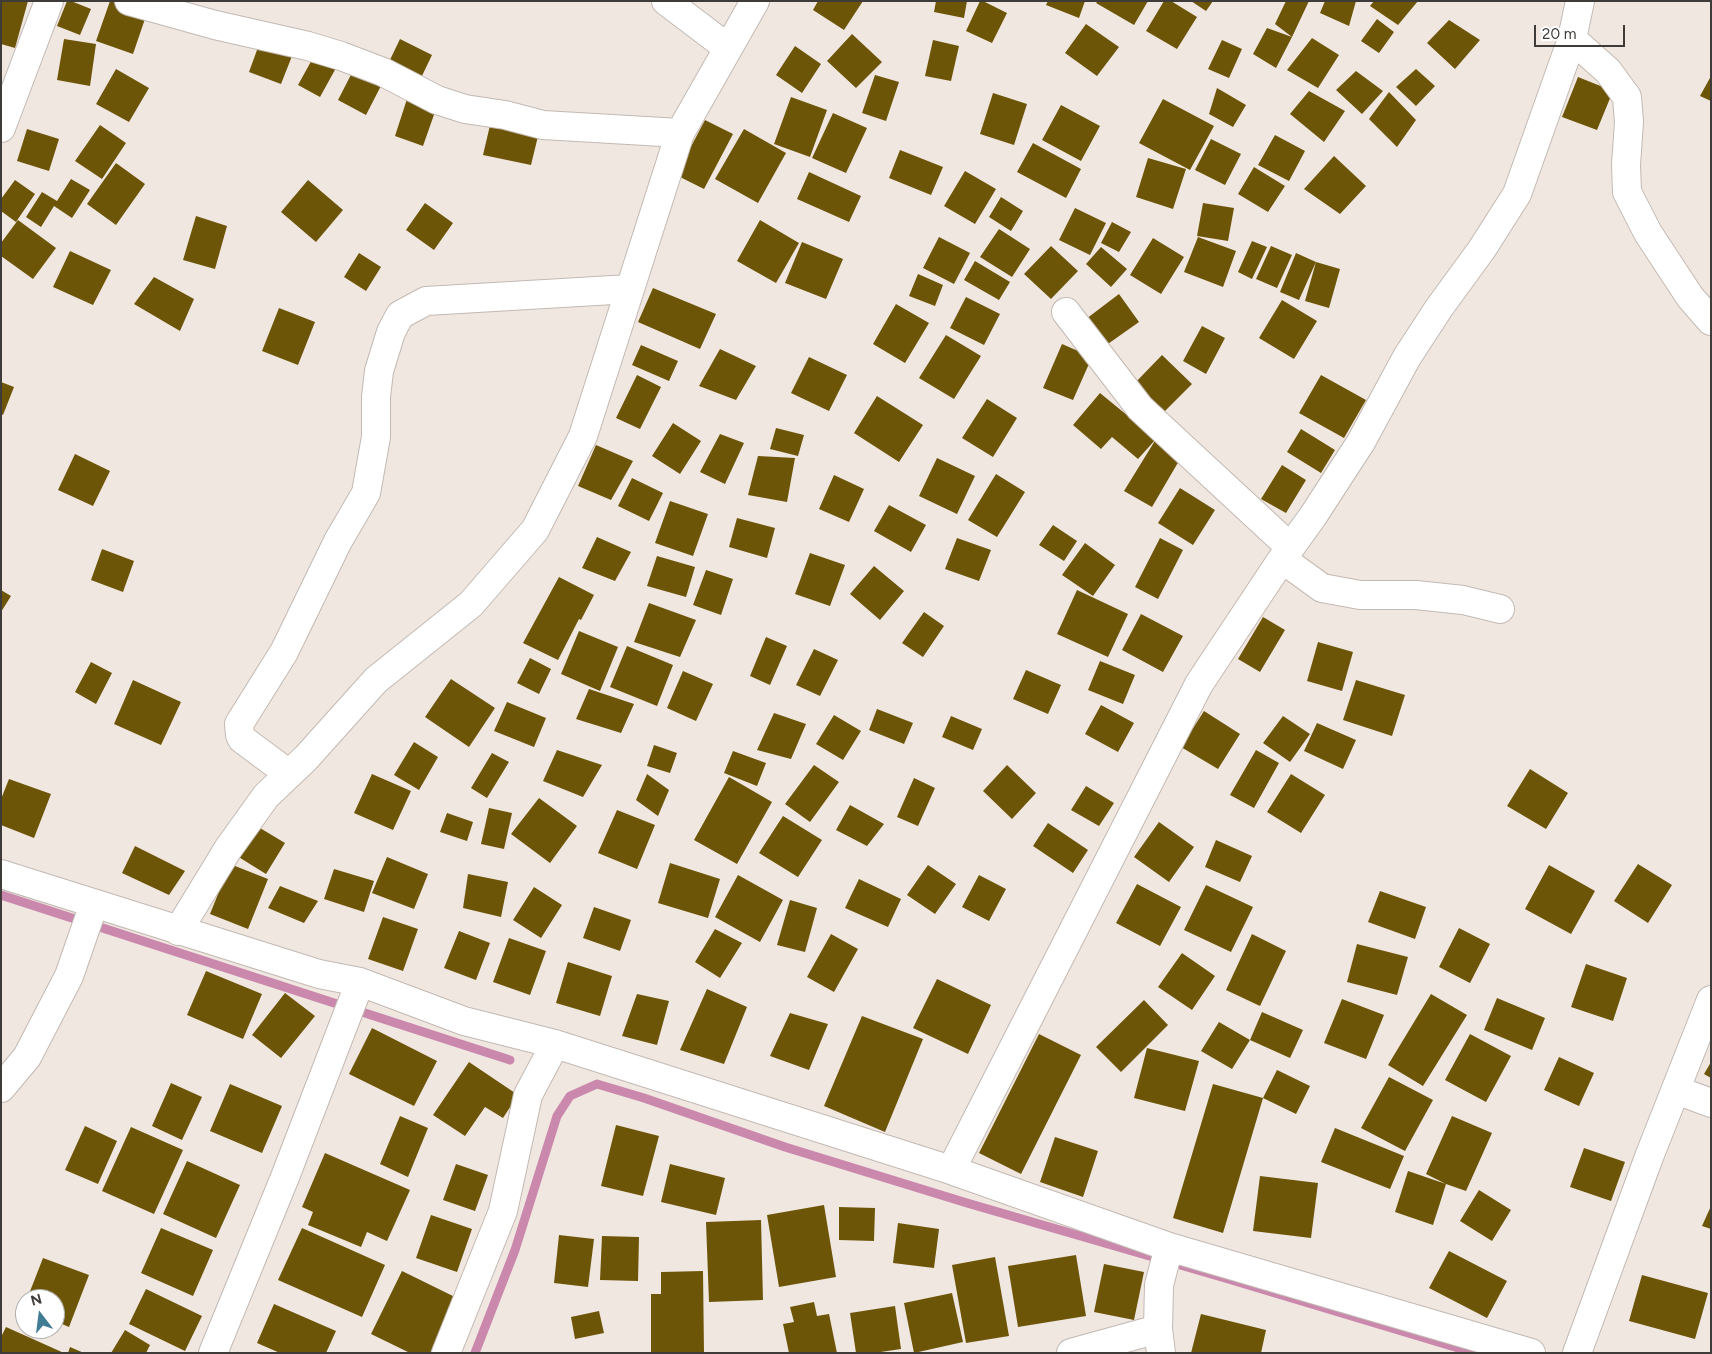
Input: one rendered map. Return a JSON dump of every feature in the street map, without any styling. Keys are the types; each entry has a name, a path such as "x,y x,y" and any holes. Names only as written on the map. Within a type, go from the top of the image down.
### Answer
{"street":[{"path":"1,128 49,1"},
{"path":"129,1 215,25 308,46 342,56 383,72 437,100 465,110 505,115 543,125 680,133"},
{"path":"666,1 728,48"},
{"path":"178,931 228,849 266,796 289,774 376,680 471,604 535,530 583,436 680,133 755,1"},
{"path":"951,1170 1200,684 1362,442 1407,357 1439,308 1482,249 1517,194 1572,39 1580,1"},
{"path":"1572,39 1602,66 1627,97 1629,122 1626,165 1627,192 1654,241 1690,296 1711,321"},
{"path":"289,774 242,739 239,724 284,652 322,572 366,493 376,437 376,397 379,372 391,332 400,315 426,301 630,289"},
{"path":"1066,312 1140,408 1322,588 1360,595 1416,595 1463,600 1500,609"},
{"path":"1,874 319,974 356,991 555,1044 951,1170 1165,1264 1531,1353"},
{"path":"1,1088 26,1057 69,976 94,904"},
{"path":"213,1353 285,1177 356,991"},
{"path":"1577,1353 1649,1157 1711,1000"},
{"path":"446,1353 503,1211 528,1095 555,1044"},
{"path":"1676,1090 1711,1102"},
{"path":"1071,1353 1159,1341 1165,1264"}],"building":[{"path":"1,1 28,1 15,48 1,44"},
{"path":"67,1 91,9 80,35 57,26"},
{"path":"110,1 147,13 133,54 96,41"},
{"path":"818,1 863,1 844,30 813,10"},
{"path":"936,1 967,1 964,18 934,12"},
{"path":"980,1 1007,13 992,43 966,31"},
{"path":"1048,1 1085,1 1079,18 1046,5"},
{"path":"1098,1 1148,1 1134,25 1096,3"},
{"path":"1164,1 1171,1 1197,17 1177,49 1146,31"},
{"path":"1191,1 1213,1 1206,11"},
{"path":"1286,1 1309,1 1292,37 1275,24"},
{"path":"1325,1 1356,1 1349,26 1320,13"},
{"path":"1374,1 1418,1 1398,25 1370,6"},
{"path":"1377,19 1394,32 1379,53 1361,41"},
{"path":"1449,20 1480,40 1455,69 1427,43"},
{"path":"1086,24 1119,47 1097,76 1065,53"},
{"path":"1267,28 1292,37 1276,68 1253,54"},
{"path":"852,34 882,62 856,88 827,61"},
{"path":"1312,38 1339,55 1318,88 1287,70"},
{"path":"64,39 96,44 90,86 57,80"},
{"path":"261,39 294,51 281,84 249,72"},
{"path":"400,39 432,55 420,80 388,64"},
{"path":"933,40 959,46 951,81 925,76"},
{"path":"1222,40 1242,49 1229,78 1208,69"},
{"path":"795,46 821,64 802,93 776,75"},
{"path":"314,56 336,68 320,97 298,85"},
{"path":"357,63 385,78 366,115 338,100"},
{"path":"116,69 149,88 129,122 96,104"},
{"path":"1416,69 1435,86 1416,106 1396,87"},
{"path":"1356,71 1383,91 1362,114 1336,90"},
{"path":"875,75 899,82 886,121 862,113"},
{"path":"1711,76 1711,101 1700,96"},
{"path":"1578,77 1613,91 1597,130 1562,117"},
{"path":"1217,88 1246,105 1233,127 1209,114"},
{"path":"1309,91 1345,111 1324,142 1290,114"},
{"path":"1389,92 1416,120 1397,147 1369,119"},
{"path":"993,93 1027,104 1014,145 980,134"},
{"path":"791,97 827,110 810,157 774,144"},
{"path":"407,99 436,109 423,146 395,136"},
{"path":"1163,99 1214,126 1190,170 1139,143"},
{"path":"1061,105 1100,126 1081,161 1042,140"},
{"path":"833,113 867,128 846,173 812,158"},
{"path":"705,120 733,134 704,189 676,175"},
{"path":"491,121 539,132 531,165 483,155"},
{"path":"100,125 126,143 102,179 75,161"},
{"path":"27,129 59,139 49,171 17,161"},
{"path":"744,129 786,153 758,203 715,179"},
{"path":"1275,135 1305,151 1289,181 1258,165"},
{"path":"1211,139 1241,154 1225,185 1195,170"},
{"path":"1033,143 1081,169 1066,198 1017,172"},
{"path":"900,150 943,167 931,195 889,178"},
{"path":"1334,156 1366,186 1340,214 1304,189"},
{"path":"1148,158 1186,169 1173,209 1136,197"},
{"path":"116,163 145,184 116,225 87,204"},
{"path":"1254,167 1285,186 1268,212 1238,194"},
{"path":"965,171 996,189 975,224 944,206"},
{"path":"809,172 861,196 849,222 797,199"},
{"path":"71,179 90,190 72,218 54,206 41,227 26,217 42,192 57,201"},
{"path":"15,180 35,194 16,222 1,211 1,199"},
{"path":"308,180 343,210 316,242 281,212"},
{"path":"1001,197 1023,211 1011,231 989,217"},
{"path":"425,203 453,223 434,250 406,230"},
{"path":"1203,203 1234,208 1228,241 1197,236"},
{"path":"1075,208 1106,223 1090,255 1059,240"},
{"path":"196,216 227,226 215,269 183,260"},
{"path":"18,220 56,248 33,279 1,256 1,243"},
{"path":"760,220 799,243 776,283 737,261"},
{"path":"1112,222 1131,232 1119,252 1101,243"},
{"path":"999,229 1030,249 1012,277 980,257"},
{"path":"939,237 970,253 954,284 923,268"},
{"path":"1198,237 1236,251 1223,287 1184,272"},
{"path":"1153,238 1184,257 1161,294 1130,275"},
{"path":"1252,241 1267,247 1252,279 1238,272"},
{"path":"802,242 843,259 826,299 785,283"},
{"path":"1051,246 1078,271 1051,299 1024,274"},
{"path":"1271,246 1292,255 1277,288 1256,279"},
{"path":"1101,247 1127,269 1111,287 1086,264"},
{"path":"70,251 111,270 93,305 53,287"},
{"path":"359,253 381,267 366,291 344,277"},
{"path":"1296,253 1316,262 1299,300 1280,292"},
{"path":"975,261 1010,282 999,300 964,280"},
{"path":"1316,262 1340,269 1329,308 1305,301"},
{"path":"918,274 943,285 935,306 909,296"},
{"path":"154,277 194,299 180,331 134,304"},
{"path":"653,288 716,314 700,349 638,322"},
{"path":"1119,294 1139,322 1105,346 1086,319"},
{"path":"966,297 1000,314 984,345 950,328"},
{"path":"1282,300 1317,321 1294,359 1259,338"},
{"path":"896,304 929,323 905,363 873,344"},
{"path":"279,308 315,322 298,365 262,351"},
{"path":"1202,326 1225,338 1206,374 1183,361"},
{"path":"946,335 981,356 954,399 919,378"},
{"path":"1062,344 1092,357 1073,400 1043,388"},
{"path":"641,345 678,361 669,381 632,365"},
{"path":"720,349 756,366 736,400 699,386"},
{"path":"1162,355 1192,384 1162,414 1133,385"},
{"path":"809,357 847,375 829,411 791,393"},
{"path":"637,375 661,387 640,429 616,418"},
{"path":"1321,375 1366,400 1344,438 1299,413"},
{"path":"1,382 14,387 3,415 1,414"},
{"path":"1100,393 1156,439 1138,459 1112,437 1101,449 1073,425"},
{"path":"877,396 923,425 899,462 854,433"},
{"path":"987,399 1017,418 993,457 962,438"},
{"path":"673,423 701,441 680,474 652,456"},
{"path":"776,428 804,435 798,456 770,449"},
{"path":"1301,429 1335,450 1321,473 1287,452"},
{"path":"720,434 744,443 725,484 700,472"},
{"path":"1156,439 1183,454 1152,507 1124,491"},
{"path":"596,445 633,461 611,500 578,486"},
{"path":"75,454 110,471 93,506 58,490"},
{"path":"758,456 795,458 787,502 748,495"},
{"path":"937,458 975,476 957,514 919,496"},
{"path":"1282,465 1306,480 1286,513 1261,499"},
{"path":"996,474 1025,492 997,537 968,520"},
{"path":"834,475 864,489 849,522 819,509"},
{"path":"632,478 663,493 649,521 618,506"},
{"path":"1180,488 1215,510 1193,545 1158,523"},
{"path":"670,501 708,514 693,556 655,543"},
{"path":"889,505 926,525 911,552 874,531"},
{"path":"737,518 775,528 767,558 729,547"},
{"path":"1053,525 1077,541 1064,561 1039,545"},
{"path":"597,537 631,552 615,581 582,568"},
{"path":"957,538 991,550 979,581 945,569"},
{"path":"1160,538 1183,550 1158,599 1135,587"},
{"path":"1085,543 1115,565 1093,596 1062,575"},
{"path":"102,549 134,561 123,592 91,580"},
{"path":"810,553 845,565 830,606 795,594"},
{"path":"657,556 695,567 686,597 647,586"},
{"path":"874,566 904,591 880,620 850,594"},
{"path":"706,570 733,579 721,615 693,605"},
{"path":"559,577 594,595 558,660 523,643"},
{"path":"1,590 11,596 1,612"},
{"path":"1077,590 1128,614 1108,657 1057,634"},
{"path":"649,603 696,620 680,657 634,642"},
{"path":"924,612 944,626 923,657 902,643"},
{"path":"1141,614 1183,636 1163,672 1122,650"},
{"path":"1263,617 1285,630 1260,672 1238,659"},
{"path":"579,631 618,647 600,691 561,674"},
{"path":"766,637 787,646 770,685 750,676"},
{"path":"1318,642 1353,652 1342,691 1307,681"},
{"path":"627,646 673,665 657,706 610,687"},
{"path":"814,649 838,660 820,696 796,685"},
{"path":"530,658 551,669 539,694 517,683"},
{"path":"1100,661 1135,675 1123,704 1088,690"},
{"path":"91,662 112,673 96,704 75,692"},
{"path":"1026,670 1061,685 1048,714 1013,699"},
{"path":"683,671 713,684 696,721 667,708"},
{"path":"451,679 495,708 469,747 425,717"},
{"path":"133,680 181,702 161,745 114,724"},
{"path":"1356,680 1405,695 1392,736 1343,720"},
{"path":"589,689 634,704 621,733 576,719"},
{"path":"507,702 546,718 534,747 494,731"},
{"path":"1101,705 1134,723 1118,752 1085,734"},
{"path":"877,709 913,723 904,744 869,730"},
{"path":"1204,711 1240,734 1218,769 1181,747"},
{"path":"774,713 806,724 791,759 757,750"},
{"path":"834,715 861,731 843,760 816,744"},
{"path":"951,716 982,729 973,750 942,737"},
{"path":"1283,716 1310,734 1290,762 1263,743"},
{"path":"1317,723 1356,740 1343,769 1304,751"},
{"path":"414,742 438,757 419,790 394,775"},
{"path":"654,745 677,753 670,773 647,766"},
{"path":"557,750 602,765 583,797 543,781"},
{"path":"1256,750 1279,763 1254,808 1230,795"},
{"path":"733,751 766,763 757,786 724,773"},
{"path":"492,753 509,762 487,798 471,788"},
{"path":"814,765 839,782 810,822 785,804"},
{"path":"1007,765 1036,793 1012,819 983,791"},
{"path":"1530,769 1568,793 1546,829 1507,806"},
{"path":"372,774 411,791 393,830 354,813"},
{"path":"647,774 669,790 658,816 636,800"},
{"path":"1291,774 1325,795 1301,833 1267,812"},
{"path":"729,777 772,802 737,864 694,840"},
{"path":"914,778 935,788 918,826 897,817"},
{"path":"9,779 51,794 34,838 1,825 1,799"},
{"path":"1086,786 1114,803 1099,826 1071,810"},
{"path":"539,798 577,826 550,863 511,834"},
{"path":"850,805 884,824 867,846 836,830"},
{"path":"489,808 512,813 504,849 481,844"},
{"path":"617,810 655,825 637,869 598,853"},
{"path":"447,813 473,822 467,841 440,832"},
{"path":"783,816 822,840 798,877 759,853"},
{"path":"1159,822 1194,847 1169,882 1134,857"},
{"path":"1048,823 1088,850 1073,873 1033,846"},
{"path":"255,825 285,843 266,874 237,856"},
{"path":"1216,840 1252,856 1240,882 1205,867"},
{"path":"135,846 185,871 169,895 122,873"},
{"path":"387,857 428,874 414,909 372,893"},
{"path":"670,863 720,879 708,918 658,903"},
{"path":"230,864 268,879 248,929 210,914"},
{"path":"1638,864 1672,885 1648,923 1614,901"},
{"path":"928,865 956,884 935,914 907,895"},
{"path":"1549,865 1595,891 1571,934 1525,909"},
{"path":"334,869 374,881 364,912 324,899"},
{"path":"468,874 508,882 501,917 463,908"},
{"path":"738,875 783,900 760,942 715,917"},
{"path":"979,875 1006,889 989,921 962,907"},
{"path":"859,879 901,899 888,927 845,908"},
{"path":"1137,884 1181,907 1160,946 1116,923"},
{"path":"1206,885 1253,907 1231,952 1184,930"},
{"path":"280,886 318,901 304,923 268,908"},
{"path":"534,887 562,905 541,938 513,920"},
{"path":"1380,891 1426,907 1415,939 1368,922"},
{"path":"790,900 817,908 805,952 777,945"},
{"path":"594,907 631,920 620,951 583,938"},
{"path":"383,917 418,929 403,971 368,959"},
{"path":"1459,928 1490,944 1470,983 1439,967"},
{"path":"715,929 742,943 720,978 695,962"},
{"path":"459,931 490,943 476,980 444,968"},
{"path":"831,934 858,949 834,992 807,977"},
{"path":"1252,934 1286,951 1260,1006 1226,990"},
{"path":"509,938 546,951 530,995 493,982"},
{"path":"1357,944 1408,957 1397,995 1347,982"},
{"path":"1182,953 1215,976 1192,1010 1158,987"},
{"path":"568,962 612,976 600,1016 556,1003"},
{"path":"1586,964 1627,978 1613,1021 1571,1007"},
{"path":"206,971 262,994 243,1039 187,1015"},
{"path":"937,979 991,1005 968,1054 913,1028"},
{"path":"707,989 747,1007 724,1064 680,1050"},
{"path":"285,993 315,1016 281,1058 252,1035"},
{"path":"637,994 669,1001 657,1045 622,1036"},
{"path":"1431,994 1467,1015 1423,1086 1388,1065"},
{"path":"1497,998 1545,1018 1532,1050 1484,1030"},
{"path":"1342,999 1384,1015 1366,1059 1324,1043"},
{"path":"1144,1000 1168,1025 1121,1072 1096,1047"},
{"path":"1262,1012 1303,1030 1290,1058 1250,1040"},
{"path":"790,1013 828,1024 809,1070 770,1056"},
{"path":"862,1016 923,1039 885,1132 824,1106"},
{"path":"1219,1022 1250,1040 1232,1069 1201,1051"},
{"path":"372,1028 437,1061 414,1106 349,1074"},
{"path":"1039,1034 1081,1055 1021,1174 979,1153"},
{"path":"1470,1034 1511,1056 1486,1102 1445,1080"},
{"path":"1147,1048 1199,1061 1185,1111 1134,1098"},
{"path":"1559,1057 1594,1073 1579,1106 1544,1090"},
{"path":"469,1062 518,1095 503,1118 485,1107 465,1136 433,1115"},
{"path":"1711,1062 1711,1078 1704,1074"},
{"path":"1277,1070 1310,1086 1296,1114 1263,1098"},
{"path":"1389,1077 1433,1100 1405,1151 1361,1128"},
{"path":"171,1083 202,1097 182,1140 152,1126"},
{"path":"230,1084 282,1106 262,1153 210,1131"},
{"path":"1213,1084 1263,1098 1223,1233 1173,1218"},
{"path":"400,1116 428,1128 408,1177 380,1164"},
{"path":"1452,1116 1492,1133 1466,1191 1426,1174"},
{"path":"616,1125 659,1136 643,1196 601,1186"},
{"path":"85,1126 117,1141 98,1184 65,1170"},
{"path":"131,1127 183,1150 154,1214 102,1191"},
{"path":"1335,1128 1404,1156 1390,1189 1321,1162"},
{"path":"1055,1137 1098,1151 1083,1197 1040,1182"},
{"path":"1584,1148 1625,1162 1611,1201 1570,1187"},
{"path":"325,1153 410,1190 387,1241 367,1232 361,1247 308,1225 313,1212 302,1207"},
{"path":"187,1161 240,1185 216,1238 163,1214"},
{"path":"456,1164 488,1175 475,1211 443,1200"},
{"path":"670,1164 725,1178 716,1215 661,1202"},
{"path":"1408,1171 1446,1184 1433,1225 1395,1212"},
{"path":"1260,1176 1318,1183 1311,1238 1253,1231"},
{"path":"1479,1190 1511,1210 1492,1241 1460,1221"},
{"path":"824,1205 836,1277 779,1287 767,1215"},
{"path":"1711,1206 1711,1229 1702,1226"},
{"path":"839,1207 875,1208 874,1241 839,1240"},
{"path":"431,1215 472,1229 457,1272 416,1258"},
{"path":"761,1220 763,1300 709,1302 706,1222"},
{"path":"898,1223 939,1229 934,1268 893,1263"},
{"path":"161,1228 213,1250 193,1296 141,1273"},
{"path":"302,1228 385,1265 362,1317 278,1280"},
{"path":"559,1235 594,1239 588,1287 554,1283"},
{"path":"602,1236 639,1237 638,1281 600,1280"},
{"path":"1449,1251 1507,1281 1487,1318 1429,1288"},
{"path":"1076,1255 1086,1316 1018,1327 1008,1266"},
{"path":"995,1257 1009,1336 966,1343 952,1265"},
{"path":"43,1258 89,1275 69,1327 65,1325 65,1289 31,1289"},
{"path":"1104,1264 1144,1272 1134,1320 1094,1312"},
{"path":"402,1271 457,1298 430,1353 410,1353 371,1334"},
{"path":"703,1271 704,1353 651,1353 651,1294 661,1294 661,1272"},
{"path":"1642,1275 1708,1293 1695,1339 1629,1321"},
{"path":"146,1289 202,1316 185,1351 129,1324"},
{"path":"952,1293 963,1342 914,1353 904,1303"},
{"path":"814,1302 817,1316 829,1314 837,1353 789,1353 783,1324 794,1322 790,1307"},
{"path":"274,1304 336,1331 326,1353 280,1353 257,1343"},
{"path":"895,1306 901,1349 874,1353 856,1353 850,1313"},
{"path":"599,1311 604,1333 575,1339 571,1317"},
{"path":"1201,1314 1266,1330 1261,1353 1191,1353"},
{"path":"6,1327 15,1331 15,1339 33,1339 64,1353 1,1353 1,1337"},
{"path":"125,1330 150,1345 146,1353 111,1353"},
{"path":"70,1347 84,1353 68,1353"}],"waterway":[{"path":"1,895 510,1060"},
{"path":"475,1353 515,1250 557,1116 570,1096 597,1084 644,1098 785,1147 967,1203 1475,1353"}]}
